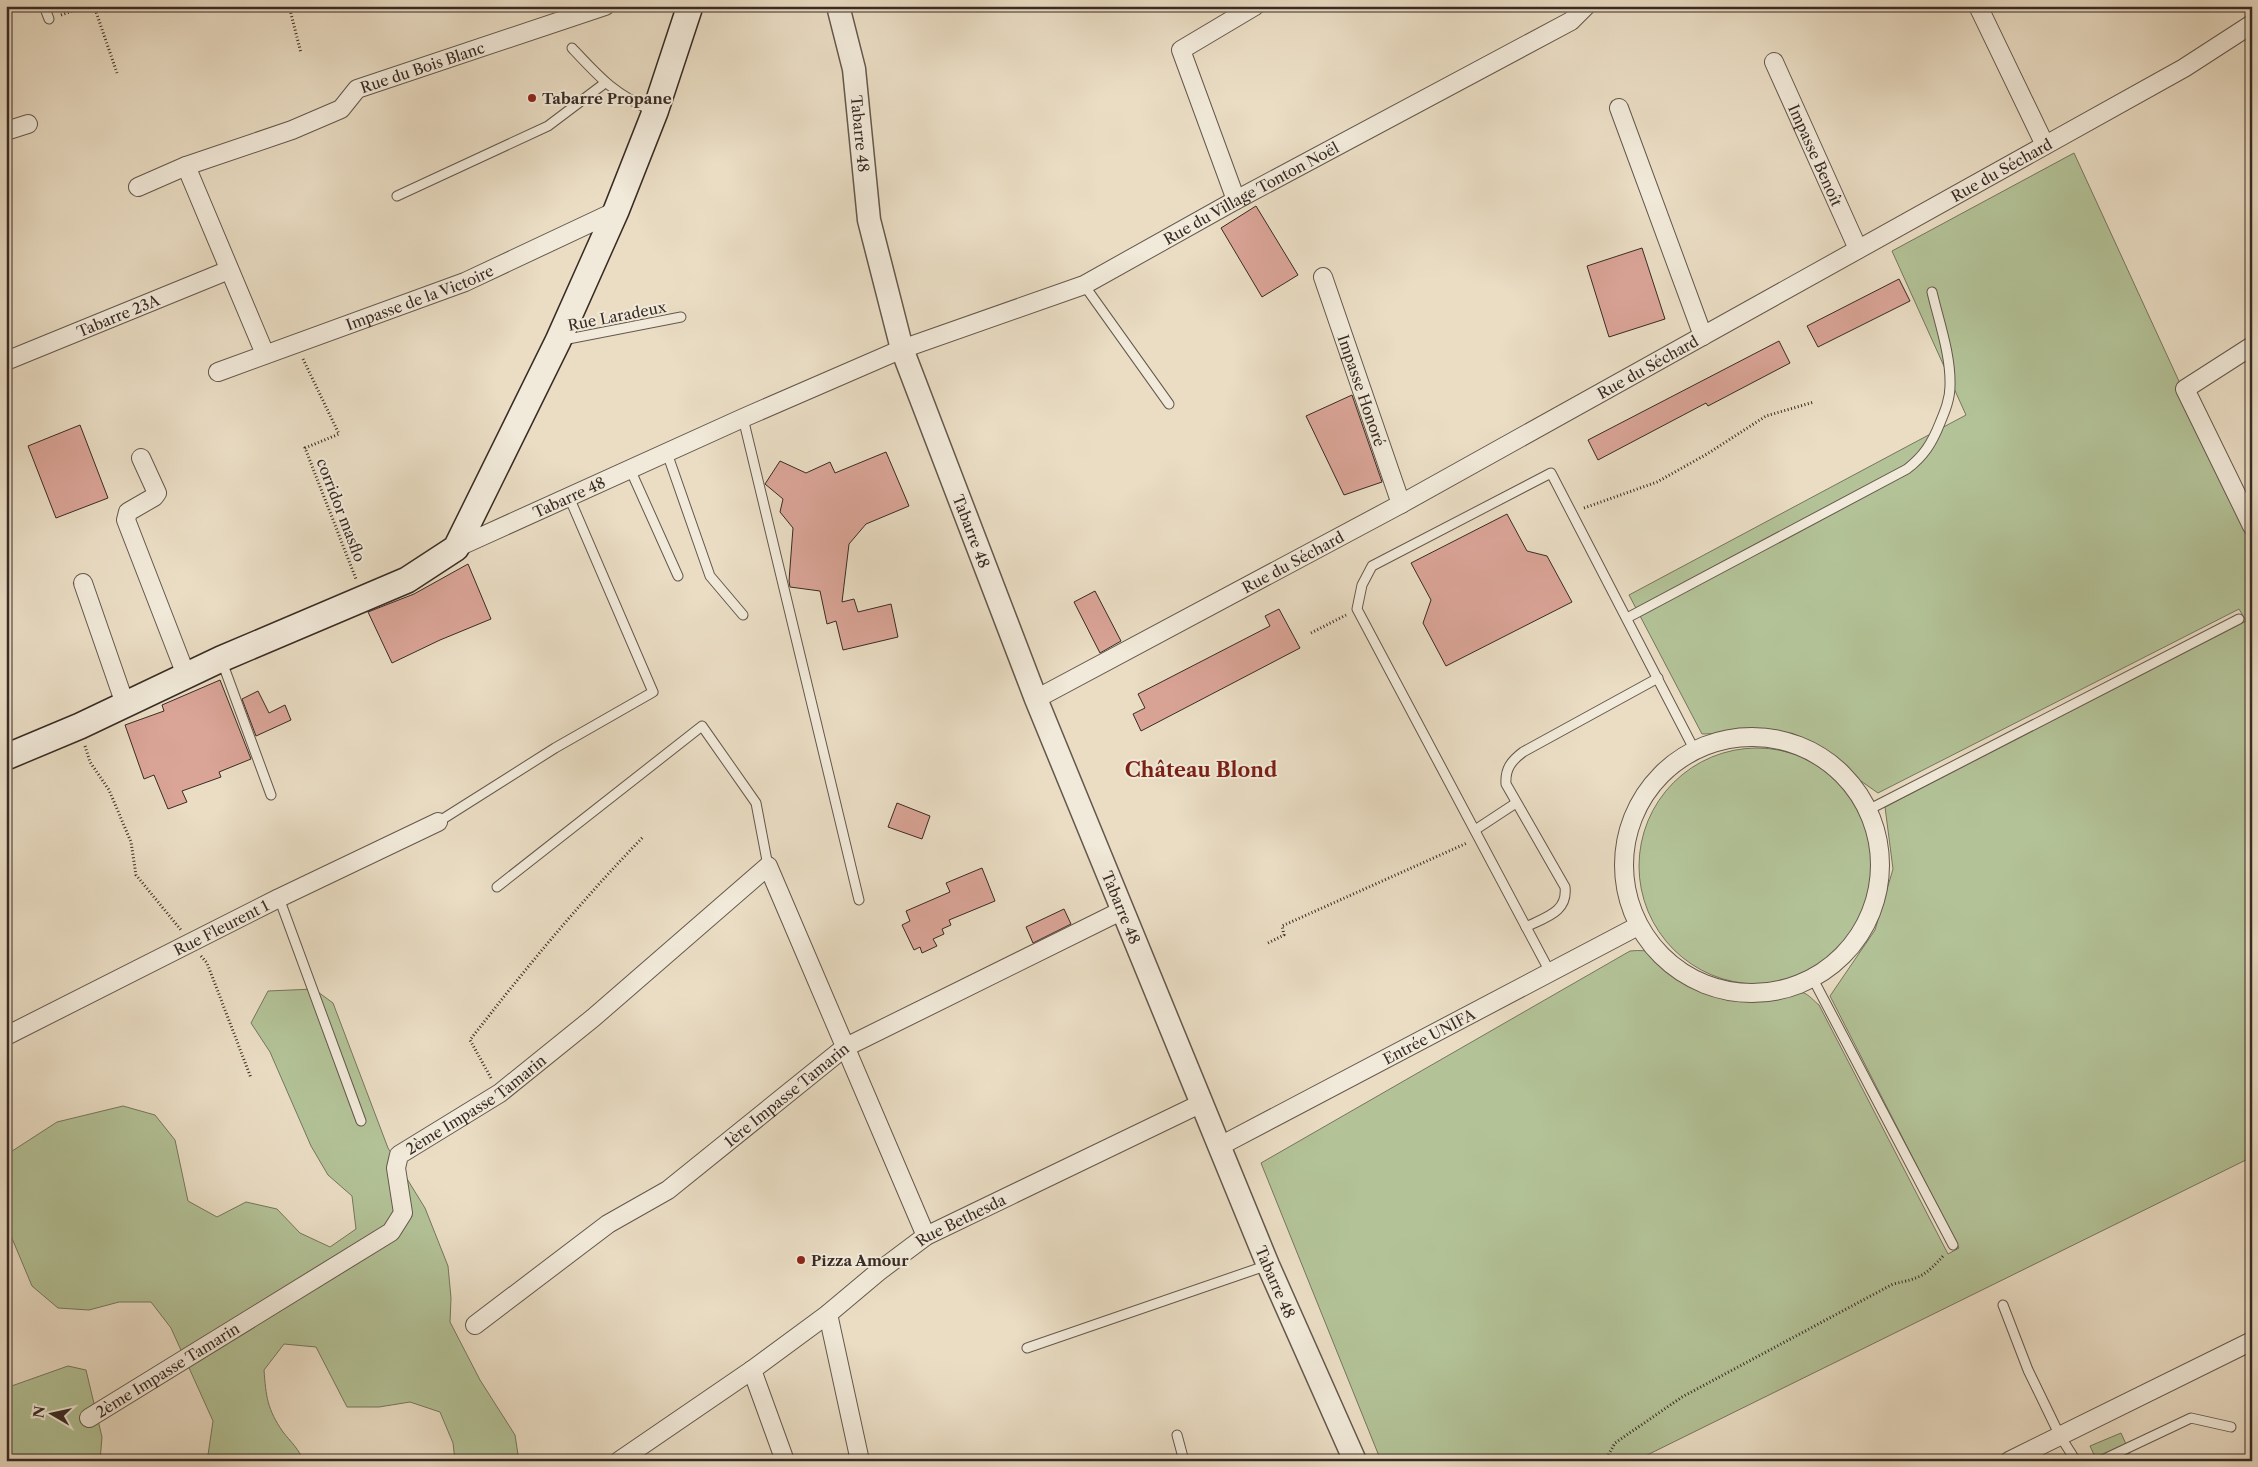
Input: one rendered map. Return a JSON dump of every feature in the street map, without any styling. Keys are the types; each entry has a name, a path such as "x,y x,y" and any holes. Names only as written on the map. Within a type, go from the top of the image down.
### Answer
{"main road":[{"path":"6,757 80,726 221,659 363,597 407,580 456,548 558,341 616,211 655,112 690,6"}],"street":[{"name":"Rue du Bois Blanc","path":"138,187 186,166 292,130 341,108 357,89 369,84 605,6"},
{"name":"Tabarre 48","path":"838,6 854,69 869,220 902,349 1036,699 1268,1265 1355,1461"},
{"path":"1236,200 1181,50 1255,6"},
{"name":"Rue du Village Tonton Noël","path":"902,349 1084,285 1586,6"},
{"path":"1978,6 2046,145"},
{"name":"Rue du Séchard","path":"1036,699 1401,504 2184,68 2252,24"},
{"name":"Impasse Benoît","path":"1774,62 1858,249"},
{"path":"1618,108 1703,336"},
{"path":"6,131 28,124"},
{"path":"186,166 265,354"},
{"name":"Impasse de la Victoire","path":"218,372 465,282 616,211"},
{"name":"Tabarre 23A","path":"6,361 230,270"},
{"name":"Impasse Honoré","path":"1323,278 1401,504"},
{"path":"2252,346 2185,389 2252,526"},
{"name":"Tabarre 48","path":"456,548 742,418 902,349"},
{"path":"141,458 156,493 154,497 128,512 126,520 186,675"},
{"path":"82,583 125,704"},
{"path":"1734,737 1774,737 1813,751 1846,776 1868,810 1880,847 1879,886 1867,924 1844,955 1813,979 1775,993 1734,994 1695,982 1662,959 1638,926 1624,887 1624,846 1637,806 1661,773 1694,749 1734,737"},
{"name":"Rue Fleurent 1","path":"6,1036 279,898 438,822"},
{"path":"768,866 844,1048 926,1236"},
{"name":"2ème Impasse Tamarin","path":"88,1418 391,1232 403,1214 396,1168 399,1155 500,1093 592,1018 768,866"},
{"name":"1ère Impasse Tamarin","path":"475,1325 608,1224 668,1190 844,1048 1123,910"},
{"name":"Entrée UNIFA","path":"1220,1146 1638,926"},
{"name":"Rue Bethesda","path":"618,1461 752,1370 828,1314 878,1272 926,1236 1202,1103"},
{"path":"828,1314 860,1461"},
{"path":"2009,1461 2252,1341"},
{"path":"752,1370 785,1461"}],"lane":[{"path":"44,6 49,19"},
{"path":"572,48 604,83 633,102 655,112"},
{"path":"397,196 548,126 604,83"},
{"path":"1084,285 1170,404"},
{"path":"1627,618 1907,469 1921,458 1932,444 1948,405 1950,386 1948,362 1932,292"},
{"name":"Rue Laradeux","path":"558,341 681,317"},
{"path":"742,418 859,900"},
{"path":"667,453 710,576 743,615"},
{"path":"630,469 678,576"},
{"path":"1550,972 1358,609 1362,585 1372,566 1551,473 1694,749"},
{"path":"438,822 555,748 653,692 569,497"},
{"path":"1868,810 2239,619"},
{"path":"221,659 271,795"},
{"path":"1526,927 1560,909 1565,901 1565,887 1506,784 1508,767 1515,758 1658,678"},
{"path":"497,887 702,726 756,803 768,866"},
{"path":"1476,834 1516,803"},
{"path":"279,898 361,1121"},
{"path":"1813,979 1952,1245"},
{"path":"1028,1348 1268,1265"},
{"path":"2003,1305 2028,1370 2060,1436 2076,1461"},
{"path":"2100,1461 2191,1418 2231,1427"},
{"path":"1177,1435 1184,1461"}],"path":[{"path":"49,19 86,6"},
{"path":"94,6 117,73"},
{"path":"289,6 301,53"},
{"name":"corridor masflo","path":"295,343 340,434 305,448 363,597"},
{"path":"1571,513 1657,482 1707,454 1766,416 1814,402"},
{"path":"1311,634 1358,609"},
{"path":"80,726 90,762 109,790 131,842 136,875 206,963 251,1078"},
{"path":"1268,943 1284,935 1282,926 1476,834"},
{"path":"500,1093 470,1040 519,977 591,891 643,837"},
{"path":"1606,1461 1615,1443 1682,1397 1893,1284 1926,1274 1952,1245"}],"green space":[{"path":"2074,153 2252,540 2252,1157 1635,1461 1381,1461 1261,1163 1630,951 1653,952 1660,956 1681,979 1696,989 1726,995 1759,998 1799,992 1806,994 1819,1005 1948,1254 1959,1248 1830,996 1875,930 1893,869 1885,807 2246,621 2239,609 1878,793 1825,756 1767,732 1702,734 1629,595 1966,415 1892,251"},
{"path":"1757,748 1780,750 1813,762 1832,775 1848,791 1861,810 1870,832 1875,866 1873,889 1861,922 1848,941 1832,957 1813,970 1791,979 1757,984 1734,982 1701,970 1682,957 1666,941 1653,922 1644,900 1639,866 1641,843 1653,810 1666,791 1682,775 1701,762 1723,753"},
{"path":"314,989 333,1003 388,1148 425,1208 448,1266 451,1298 450,1322 480,1380 515,1435 519,1461 455,1461 453,1443 440,1412 410,1402 379,1407 347,1407 316,1347 284,1344 264,1370 267,1395 270,1409 278,1424 297,1449 303,1461 195,1461 208,1455 213,1421 171,1328 151,1302 119,1302 89,1310 58,1308 32,1286 6,1224 6,1155 57,1122 123,1106 155,1115 175,1140 188,1201 217,1217 246,1202 277,1209 300,1233 330,1247 356,1229 352,1196 328,1175 311,1146 270,1052 251,1023 268,991"},
{"path":"68,1366 86,1370 102,1437 100,1461 6,1461 6,1388"},
{"path":"2121,1433 2130,1453 2112,1461 2097,1461 2090,1446"}],"building":[{"path":"1256,206 1298,275 1262,297 1221,228"},
{"path":"1642,248 1665,319 1609,337 1587,266"},
{"path":"1899,279 1910,301 1818,347 1807,326"},
{"path":"1779,341 1790,363 1708,406 1706,403 1598,460 1588,440"},
{"path":"1352,395 1382,482 1344,495 1306,416"},
{"path":"80,425 108,498 56,518 28,446"},
{"path":"886,452 909,506 866,524 849,544 842,602 854,599 858,612 891,604 898,637 843,650 836,621 827,624 820,591 790,587 793,528 780,512 783,499 765,484 780,461 806,473 830,462 835,473"},
{"path":"1507,514 1527,551 1547,556 1572,602 1446,666 1423,623 1431,600 1411,563"},
{"path":"468,564 491,619 440,640 392,663 368,612 414,594"},
{"path":"1095,591 1121,641 1100,653 1074,602"},
{"path":"1279,609 1300,648 1141,731 1133,714 1145,708 1138,694 1270,626 1265,616"},
{"path":"220,680 251,759 219,772 221,777 182,791 187,802 168,809 154,775 144,779 125,725 164,711 162,705"},
{"path":"258,691 269,713 285,705 291,720 256,736 242,699"},
{"path":"897,803 930,816 922,839 888,827"},
{"path":"982,868 995,901 949,920 951,925 942,929 944,934 933,939 937,946 922,953 920,947 914,950 902,925 910,921 906,911 950,892 946,883"},
{"path":"1064,909 1071,924 1033,943 1026,927"}],"place":[{"name":"Tabarre Propane","path":"532,98"},
{"name":"Pizza Amour","path":"801,1260"}],"district":[{"name":"Château Blond","path":"1201,770"}]}
